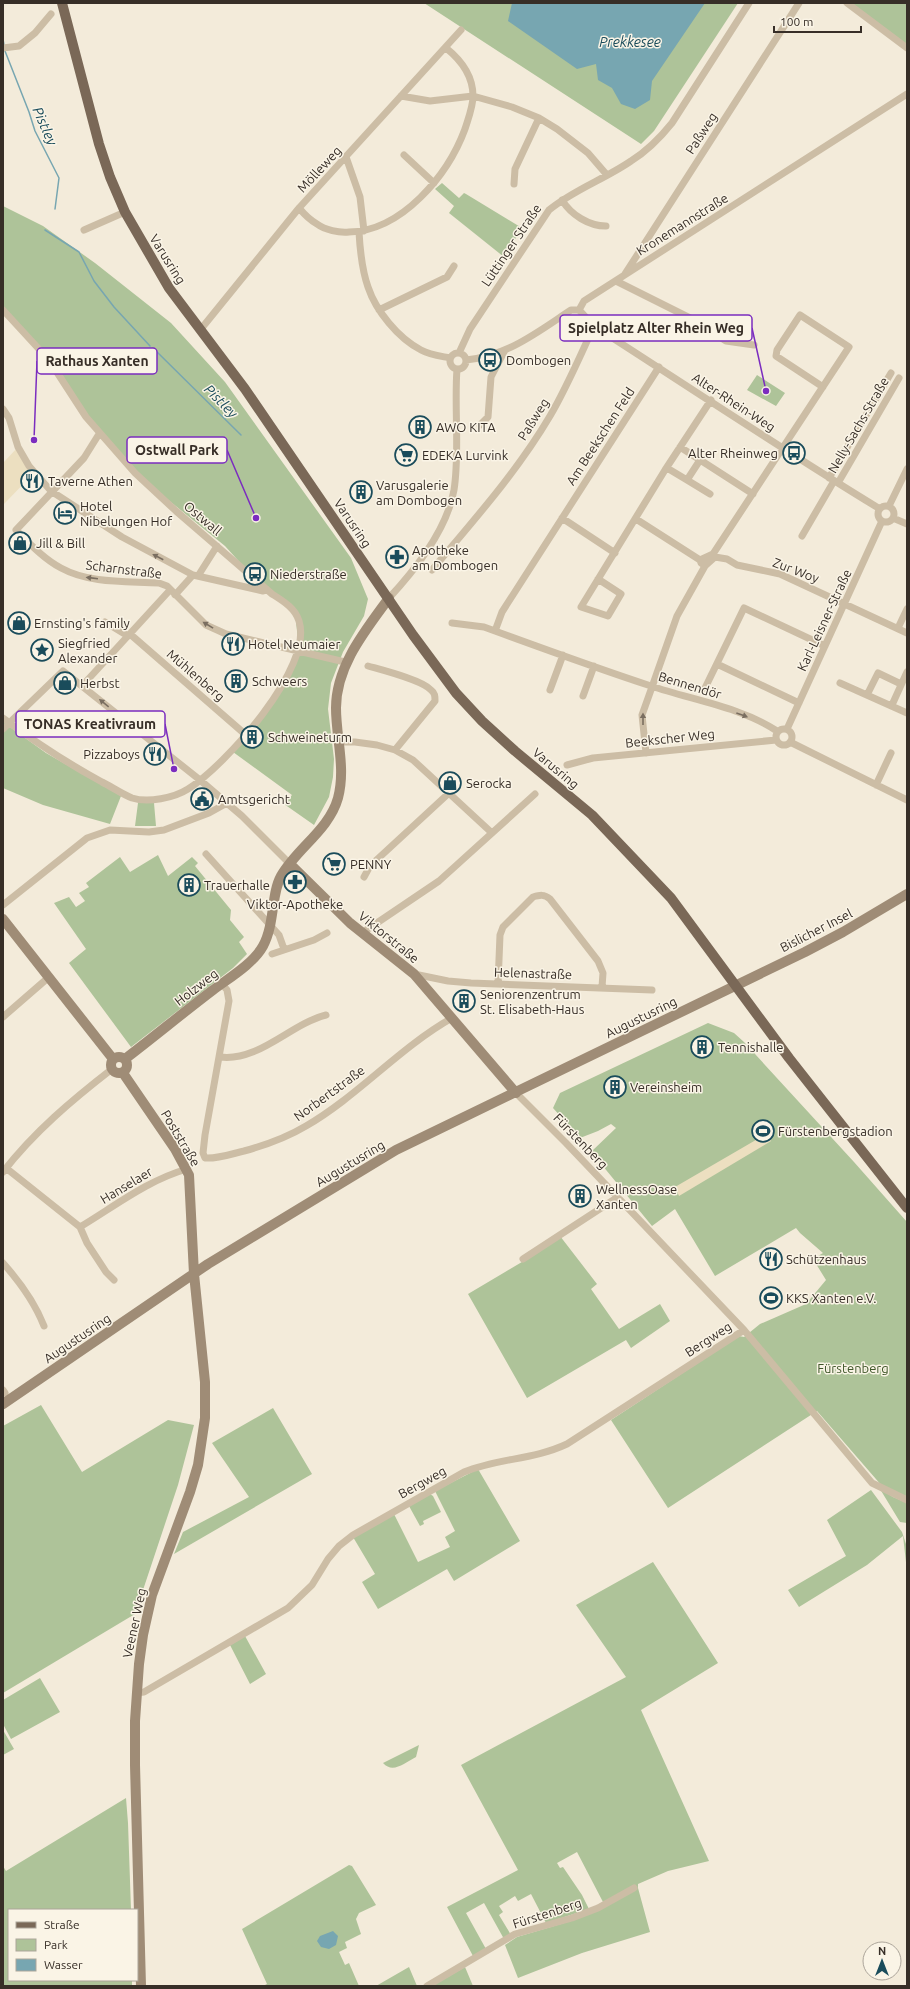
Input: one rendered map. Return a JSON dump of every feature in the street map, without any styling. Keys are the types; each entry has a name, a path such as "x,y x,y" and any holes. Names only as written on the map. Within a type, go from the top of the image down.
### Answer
{"main road":[{"name":"Varusring","path":"62,3 98,144 126,212 169,288 245,389 413,635 456,693 482,721 610,832 672,898 735,986 848,1134 907,1208"},
{"path":"290,864 321,829 338,798 341,779 336,708 338,687 345,662 389,598"},
{"name":"Holzweg","path":"125,1059 222,984 253,958 262,948 271,927 281,876 290,864"},
{"name":"Viktorstraße","path":"290,864 326,901 362,933 414,974 516,1093"},
{"name":"Bislicher Insel","path":"735,986 843,932 907,894"},
{"path":"3,919 50,977 112,1064 114,1072 123,1073 127,1067 125,1059 121,1057 112,1064"},
{"name":"Augustusring","path":"3,1404 194,1274 396,1150 735,986"},
{"name":"Poststraße","path":"123,1073 187,1169 191,1197 194,1274"},
{"name":"Veener Weg","path":"141,1986 135,1765 136,1693 142,1644 152,1595 193,1483 202,1440 205,1382 194,1274"}],"street":[{"name":"Lüttinger Straße","path":"459,353 470,329 549,210 562,200 607,175 647,150 664,132 749,3"},
{"name":"Paßweg","path":"623,276 799,3"},
{"path":"847,3 907,48"},
{"path":"3,48 18,46 35,33 51,14"},
{"name":"Mölleweg","path":"201,329 299,208 461,30"},
{"path":"299,208 318,225 334,231 361,232 380,226 401,213 434,183 456,151 469,116 473,96 470,80 463,65 446,48"},
{"name":"Kronemannstraße","path":"466,360 489,357 504,352 571,310 579,310 584,301 907,94"},
{"path":"401,96 430,101 473,96 512,107 539,118 557,129 588,153 607,175"},
{"path":"514,184 515,169 539,118"},
{"path":"404,155 434,183"},
{"path":"346,157 360,197 363,269 368,287 379,310 411,344 421,350 450,358"},
{"path":"562,200 566,206 581,218 595,226 606,226"},
{"path":"84,230 126,212"},
{"path":"379,310 447,277 454,266"},
{"path":"616,281 694,320 726,341 754,345"},
{"name":"Ostwall","path":"3,310 49,360 86,418 135,473 176,511 295,612 301,631 299,650"},
{"name":"Alter-Rhein-Weg","path":"579,310 594,326 711,400 782,448 880,509"},
{"path":"646,753 642,715 677,616 702,563 714,555 782,448 823,387 849,347 800,316 777,350 776,356 823,387"},
{"name":"Paßweg","path":"432,570 495,496 542,428 559,401 594,326"},
{"path":"480,426 488,417 490,383 504,352"},
{"path":"459,353 464,355 466,360 465,365 457,369 450,364 450,358 452,355 459,353"},
{"name":"Am Beekschen Feld","path":"495,631 502,612 659,368"},
{"path":"389,598 411,573 434,538 446,516 452,500 455,479 457,369"},
{"name":"Nelly-Sachs-Straße","path":"834,481 891,373"},
{"name":"Nelly-Sachs-Straße","path":"834,481 899,378"},
{"path":"598,579 621,594 608,616 581,606 680,447 711,400"},
{"path":"3,409 9,418 18,447 29,466 51,490 122,537 195,576 263,591"},
{"path":"51,490 84,458 99,434"},
{"path":"680,447 753,494"},
{"path":"687,480 700,460"},
{"path":"667,468 710,494"},
{"path":"889,506 907,469"},
{"path":"802,536 834,481"},
{"name":"Scharnstraße","path":"51,490 16,530 48,560 62,569 80,576 159,583 173,592"},
{"path":"889,506 884,506 880,509 878,516 882,521 887,522 893,518"},
{"path":"889,506 893,510 893,518"},
{"path":"562,518 615,553"},
{"path":"893,518 907,524"},
{"path":"636,519 702,563"},
{"name":"Karl-Leisner-Straße","path":"787,729 882,521"},
{"path":"82,686 129,635 173,592 195,576 217,546"},
{"name":"Zur Woy","path":"714,555 728,559 738,565 780,574 907,633"},
{"path":"173,592 206,625 220,631 345,662"},
{"path":"705,688 744,608 825,646"},
{"path":"898,628 907,609"},
{"name":"Mühlenberg","path":"105,622 129,635 246,735"},
{"name":"Bennendör","path":"452,624 495,631 652,687 699,699 750,718 777,731"},
{"path":"3,729 6,720 48,750 132,798 154,799 172,796 187,790 200,780 246,735 265,711 284,682 299,650"},
{"path":"550,690 563,655"},
{"path":"717,664 799,703"},
{"path":"368,666 402,676 430,688 435,695 435,701 395,750"},
{"path":"583,696 594,666"},
{"name":"Viktorstraße","path":"6,720 63,671 200,780 242,816 290,864"},
{"path":"892,705 907,672"},
{"path":"867,695 878,673 901,684"},
{"path":"840,683 907,713"},
{"path":"790,742 792,737 791,732 782,728 777,731 776,740 782,745 790,742 876,785 906,798"},
{"name":"Beekscher Weg","path":"567,765 593,758 776,740"},
{"path":"339,742 365,743 395,750 413,760 492,833"},
{"path":"876,785 891,753"},
{"path":"364,877 370,866 449,793"},
{"path":"362,933 426,891 536,794"},
{"path":"3,905 87,838 110,830 149,832 164,830 209,813 227,804"},
{"path":"206,854 279,935 284,949"},
{"path":"498,984 500,935 503,927 533,897 546,895 598,961 603,973 602,988"},
{"path":"272,954 314,940 327,933"},
{"name":"Helenastraße","path":"414,974 448,981 652,990"},
{"path":"4,1015 50,977"},
{"path":"222,984 227,990 229,1001 220,1057 230,1058 240,1056 292,1032 316,1017 326,1014"},
{"name":"Norbertstraße","path":"220,1057 205,1135 203,1153 205,1158 217,1158 260,1147 284,1138 307,1126 326,1113 414,1043 452,1018"},
{"path":"112,1064 46,1123 4,1170 80,1227 87,1243 106,1272 114,1280"},
{"name":"Fürstenberg","path":"516,1093 618,1197 744,1330 872,1483 907,1500"},
{"name":"Hanselaer","path":"80,1227 147,1185 167,1175 187,1169"},
{"path":"523,1259 618,1197"},
{"path":"3,1263 22,1287 44,1326"},
{"name":"Bergweg","path":"136,1693 142,1693 288,1608 312,1585 328,1559 339,1546 352,1535 464,1472 482,1465 544,1453 567,1444 744,1330"},
{"name":"Fürstenberg","path":"427,1986 516,1934 572,1918 598,1908 634,1888"}],"green space":[{"path":"424,3 738,3 654,131 641,144"},
{"path":"851,3 907,3 907,46"},
{"path":"442,183 459,198 464,193 522,228 504,257 449,213 454,206 435,189"},
{"path":"3,206 43,226 95,263 171,323 225,382 351,558 368,599 364,616 343,652 331,683 328,709 334,759 333,777 329,797 314,825 284,804 292,795 233,752 265,711 299,650 295,612 253,577 225,546 135,473 97,429 57,370 3,310"},
{"path":"757,375 785,393 776,406 747,390"},
{"path":"3,722 46,753 121,796 110,824 43,805 3,788"},
{"path":"138,803 154,803 156,826 135,826"},
{"path":"158,855 168,876 192,857 198,863 195,866 231,910 230,920 244,937 239,942 247,954 233,968 131,1047 69,963 86,949 54,903 69,897 76,907 85,901 79,893 89,887 86,883 120,857 130,872"},
{"path":"708,1023 734,1033 744,1042 907,1222 907,1498 882,1486 817,1411 668,1508 611,1420 739,1336 744,1337 760,1324 806,1304 826,1280 813,1259 823,1253 796,1228 715,1276 675,1209 652,1226 593,1154 592,1151 616,1128 611,1124 580,1138 553,1108 560,1093"},
{"path":"560,1236 597,1284 591,1289 619,1329 660,1304 670,1321 631,1348 626,1340 527,1398 468,1294 527,1259"},
{"path":"41,1405 82,1472 168,1420 194,1425 178,1485 135,1614 3,1693 3,1426"},
{"path":"273,1408 312,1474 174,1554 183,1532 249,1497 212,1443"},
{"path":"478,1469 520,1541 454,1581 447,1569 378,1609 362,1582 375,1574 353,1537 394,1514 418,1562 450,1547 445,1537 455,1531 435,1491"},
{"path":"880,1489 907,1503 907,1523 900,1522"},
{"path":"871,1490 902,1532 907,1547 907,1571 903,1536 867,1565 799,1607 788,1590 846,1556 827,1520"},
{"path":"430,1494 433,1496 441,1512 423,1521 424,1524 420,1526 409,1506"},
{"path":"653,1562 718,1663 641,1710 709,1861 668,1871 638,1884 650,1932 582,1953 518,1978 505,1945 517,1937 571,1921 603,1902 577,1852 557,1863 560,1868 563,1867 582,1895 589,1909 546,1923 531,1894 518,1901 515,1896 499,1906 503,1912 499,1915 511,1935 504,1939 484,1903 466,1913 486,1949 473,1956 447,1907 518,1870 461,1765 626,1677 576,1605"},
{"path":"245,1636 266,1674 250,1684 230,1645"},
{"path":"40,1678 60,1712 11,1739 3,1724 3,1700"},
{"path":"3,1730 14,1749 3,1755"},
{"path":"419,1745 416,1757 395,1768 391,1768 383,1763"},
{"path":"126,1798 131,1909 8,1909 8,1981 132,1981 132,1986 3,1986 3,1866 6,1871"},
{"path":"349,1865 352,1866 376,1905 359,1913 356,1919 361,1934 345,1942 347,1948 339,1952 345,1965 349,1963 359,1986 263,1986 267,1984 242,1929"},
{"path":"409,1967 417,1986 376,1986"},
{"path":"465,1967 473,1986 432,1986"}],"shaded area":[{"path":"18,447 34,473 3,505 3,463"},
{"path":"766,1134 771,1141 679,1196 675,1187"}],"water":[{"name":"Prekkesee","path":"512,3 705,3 652,81 650,100 635,109 621,104 612,88 598,80 596,64 577,69 508,21"},
{"path":"333,1931 338,1936 336,1945 329,1949 321,1947 317,1941 320,1936"}],"waterway":[{"name":"Pistley","path":"3,39 4,45"},
{"name":"Pistley","path":"5,51 35,131 59,178 55,209"},
{"name":"Pistley","path":"45,230 79,252 94,281 114,307 150,346"},
{"name":"Pistley","path":"153,348 241,435"}],"place":[{"name":"Dombogen","path":"490,360"},
{"name":"Spielplatz Alter Rhein Weg","path":"766,391"},
{"name":"AWO KITA","path":"420,427"},
{"name":"Rathaus Xanten","path":"34,440"},
{"name":"Alter Rheinweg","path":"794,453"},
{"name":"EDEKA Lurvink","path":"406,455"},
{"name":"Taverne Athen","path":"32,481"},
{"name":"Varusgalerie am Dombogen","path":"361,492"},
{"name":"Hotel Nibelungen Hof","path":"65,513"},
{"name":"Ostwall Park","path":"256,518"},
{"name":"Jill & Bill","path":"20,543"},
{"name":"Apotheke am Dombogen","path":"397,557"},
{"name":"Niederstraße","path":"255,574"},
{"name":"Ernsting's family","path":"19,623"},
{"name":"Hotel Neumaier","path":"233,644"},
{"name":"Siegfried Alexander","path":"42,650"},
{"name":"Schweers","path":"236,681"},
{"name":"Herbst","path":"65,683"},
{"name":"Schweineturm","path":"252,737"},
{"name":"Pizzaboys","path":"155,754"},
{"name":"TONAS Kreativraum","path":"174,769"},
{"name":"Serocka","path":"450,783"},
{"name":"Amtsgericht","path":"202,799"},
{"name":"PENNY","path":"334,864"},
{"name":"Viktor-Apotheke","path":"295,882"},
{"name":"Trauerhalle","path":"189,885"},
{"name":"Seniorenzentrum St. Elisabeth-Haus","path":"464,1001"},
{"name":"Tennishalle","path":"702,1047"},
{"name":"Vereinsheim","path":"615,1087"},
{"name":"Fürstenbergstadion","path":"763,1131"},
{"name":"WellnessOase Xanten","path":"580,1196"},
{"name":"Schützenhaus","path":"771,1259"},
{"name":"KKS Xanten e.V.","path":"771,1298"}]}
